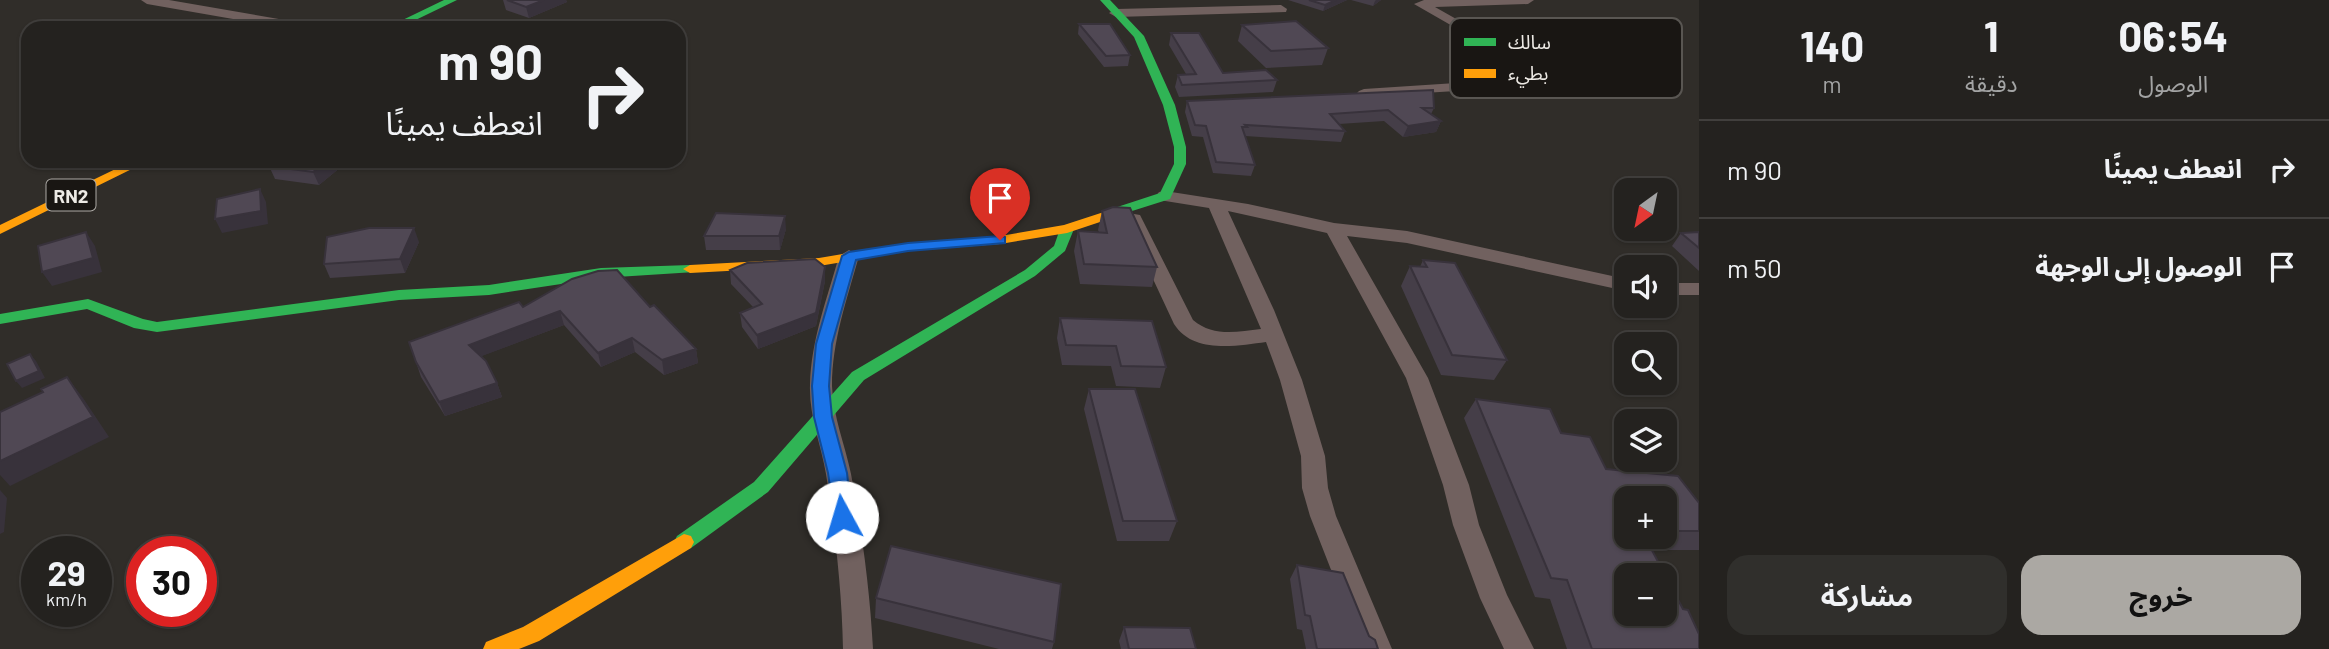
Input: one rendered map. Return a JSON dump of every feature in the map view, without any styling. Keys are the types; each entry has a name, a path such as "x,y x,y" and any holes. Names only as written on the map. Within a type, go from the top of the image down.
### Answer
{"main road":[{"path":"406,21 452,0"},
{"path":"0,320 88,304 140,324 157,327 399,295 489,290 601,273 819,262 908,247 1000,240 1067,229 1165,196 1180,164 1175,105 1139,36 1105,0"},
{"path":"437,21 470,6"},
{"name":"RN2","path":"60,183 91,168"},
{"name":"RN2","path":"0,230 128,168"},
{"path":"494,649 531,634 684,542 761,487 859,376 1030,273 1060,248 1067,229"}],"street":[{"path":"146,0 268,21"},
{"path":"1450,21 1420,4 1528,0"},
{"path":"1116,13 1281,9"},
{"path":"1349,96 1450,88"},
{"path":"1165,196 1248,209 1334,229 1407,237 1614,282"},
{"path":"1217,206 1291,380 1313,456 1315,488 1323,516 1377,649"},
{"path":"1129,208 1184,324 1192,333 1202,338 1217,340 1273,334"},
{"path":"1334,229 1418,378 1456,485 1466,525 1494,598 1519,649"},
{"path":"849,256 824,344 821,386 823,417 838,473 858,618 858,649"},
{"path":"1677,289 1699,289"}],"building":[{"path":"507,0 544,0 526,7"},
{"path":"1309,0 1336,0 1325,5"},
{"path":"1296,21 1328,48 1271,51 1242,25"},
{"path":"1079,24 1110,24 1130,55 1106,56"},
{"path":"1171,33 1199,33 1223,73 1266,70 1277,80 1182,85 1178,75 1196,74"},
{"path":"1433,90 1434,108 1422,108 1441,121 1408,126 1388,110 1330,114 1345,131 1245,125 1247,127 1242,127 1255,165 1216,162 1206,126 1195,125 1187,101"},
{"path":"284,168 318,168 313,172"},
{"path":"260,189 261,211 215,219 217,199"},
{"path":"1113,207 1130,208 1157,267 1084,264 1078,231 1107,233 1102,211"},
{"path":"716,213 785,216 779,236 704,236"},
{"path":"369,228 414,228 400,259 324,264 327,237"},
{"path":"86,232 93,258 42,272 38,246"},
{"path":"1699,232 1699,248 1681,233"},
{"path":"815,259 825,267 816,313 757,335 740,313 762,304 730,270 747,263"},
{"path":"1423,260 1455,263 1507,360 1452,355 1410,266 1427,267"},
{"path":"617,270 650,307 654,305 696,349 662,360 632,338 598,353 560,311 469,345 486,361 497,383 439,402 416,362 409,342 519,302 523,307 572,279 598,271"},
{"path":"1060,318 1152,321 1166,367 1121,366 1116,346 1066,345"},
{"path":"30,354 39,371 16,381 7,364"},
{"path":"67,377 93,417 0,461 0,412 43,392 41,389"},
{"path":"1089,389 1135,389 1177,521 1123,521"},
{"path":"1476,399 1550,409 1561,433 1590,437 1606,469 1614,472 1678,476 1699,503 1699,531 1677,531 1677,486 1614,486 1614,549 1651,549 1659,563 1614,563 1614,626 1677,626 1677,598 1683,609 1688,610 1699,634 1699,649 1592,649 1567,580 1551,578"},
{"path":"891,546 1061,584 1054,642 876,598"},
{"path":"1297,565 1343,573 1369,636 1375,640 1378,649 1317,649 1310,616 1305,615"},
{"path":"1124,627 1190,628 1196,649 1129,649"}],"traffic: fast":[{"path":"406,21 452,0"},
{"path":"1105,0 1139,36 1169,105 1180,147 1180,164 1165,196 1110,214"},
{"path":"684,542 761,487 858,376 1030,273 1060,248 1067,229"},
{"path":"0,319 88,304 140,324 157,327 399,295 489,290 601,273 690,269"}],"traffic: slow":[{"path":"0,230 128,168"},
{"path":"690,269 819,262 908,247 1000,240 1067,229 1110,214"},
{"path":"494,649 531,634 684,542"}],"route":[{"path":"842,517 838,473 823,417 821,386 824,344 849,256 908,247 1000,240"}]}
